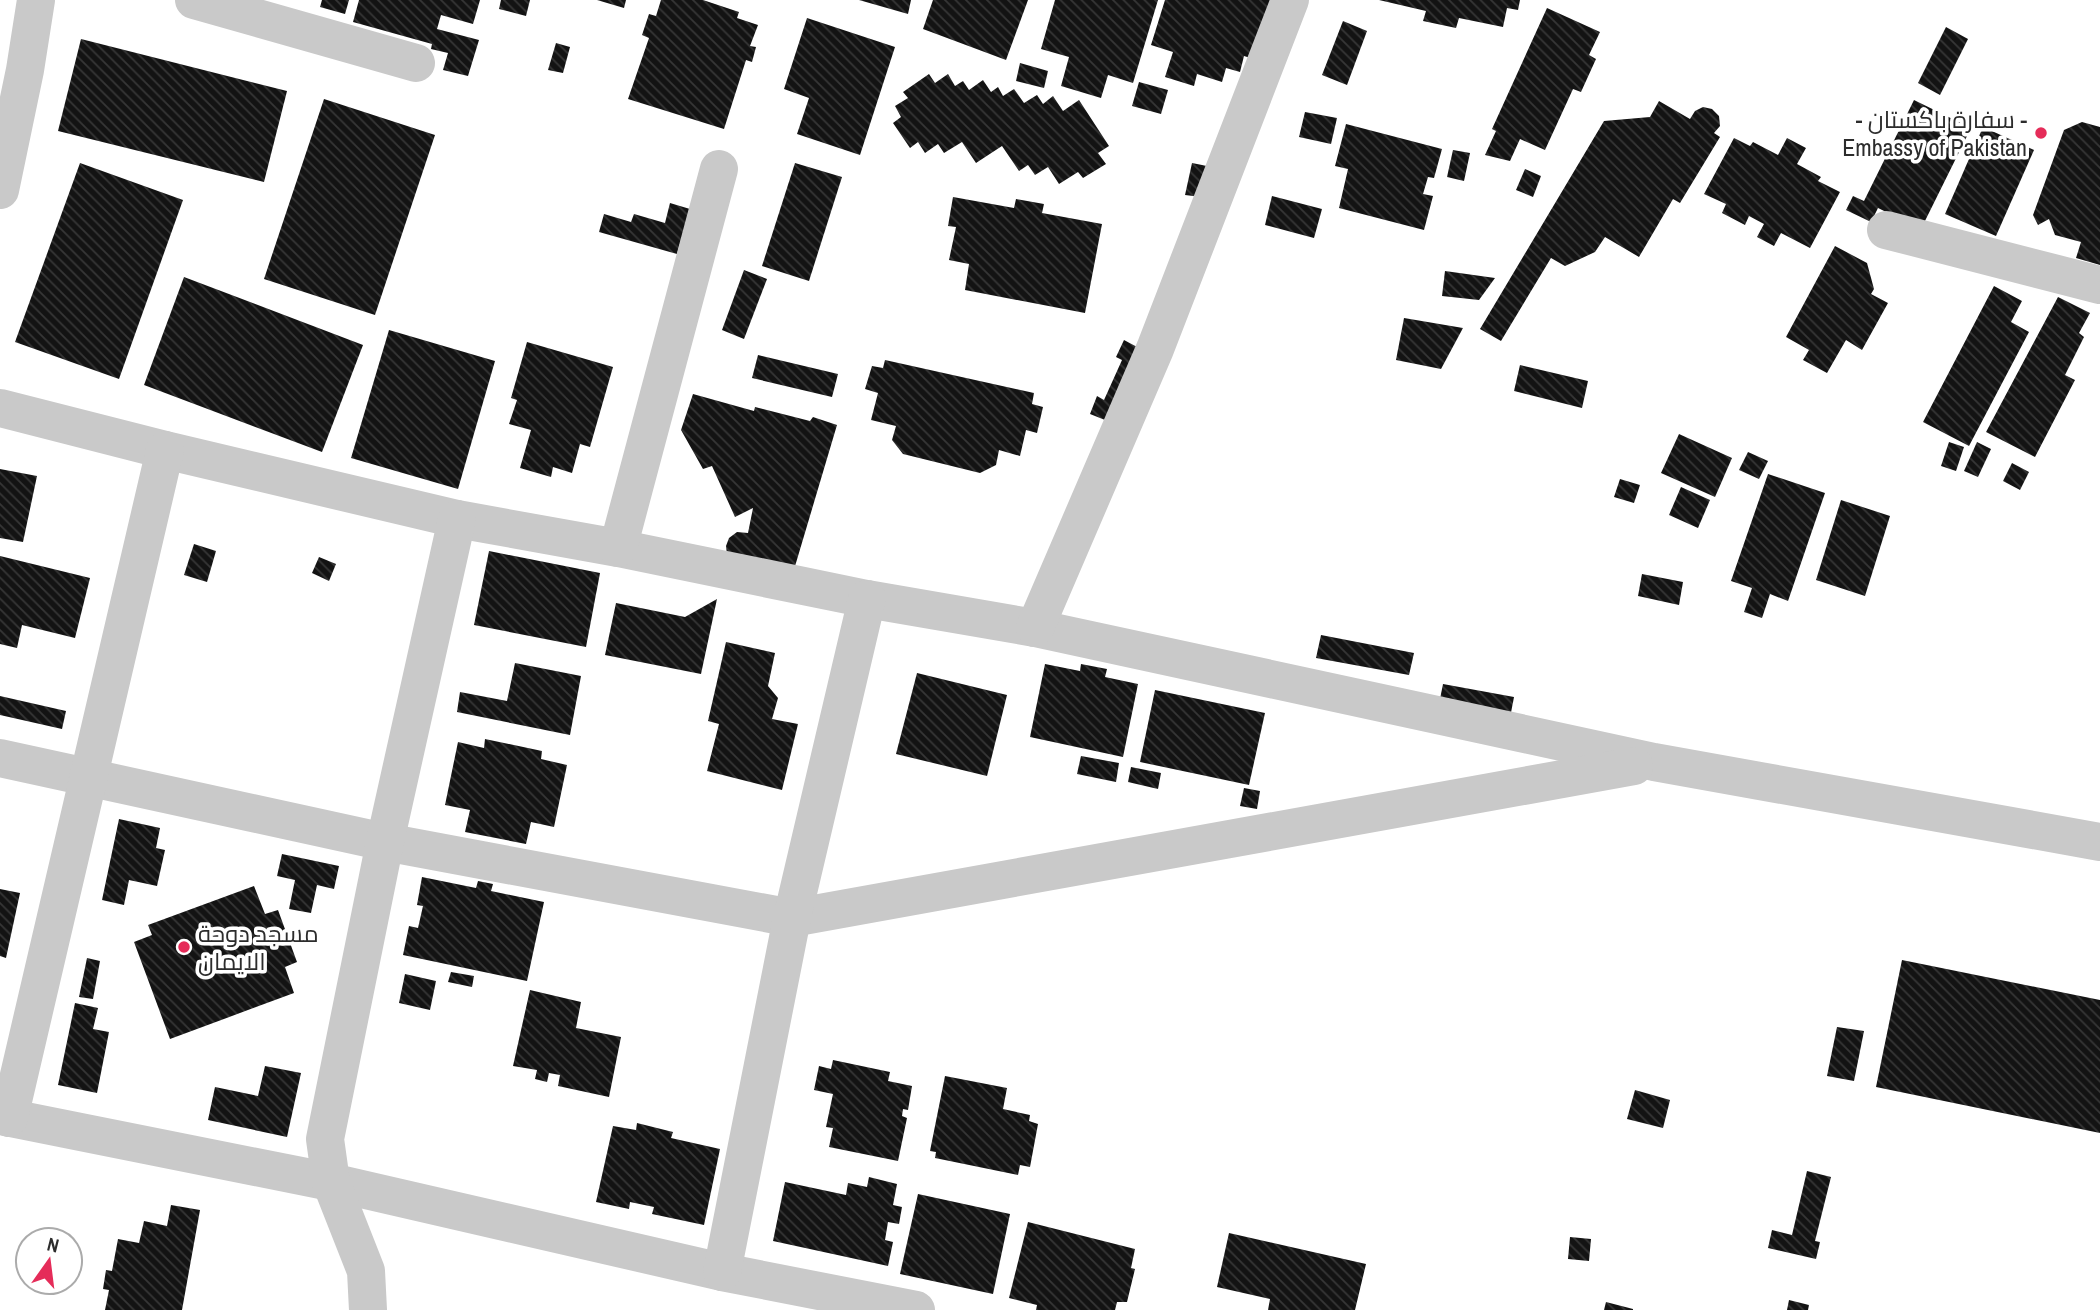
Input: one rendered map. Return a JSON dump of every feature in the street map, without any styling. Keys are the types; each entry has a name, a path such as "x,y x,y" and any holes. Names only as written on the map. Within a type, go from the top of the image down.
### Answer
{"street":[{"path":"0,190 12,67 36,0"},
{"path":"194,0 416,63"},
{"path":"1035,628 1155,349 1290,0"},
{"path":"618,548 719,169"},
{"path":"1886,230 2100,285"},
{"path":"0,408 164,450 457,519 618,548 867,599 1035,628 1654,762 2100,842"},
{"path":"164,450 88,777 4,1117 331,1182 722,1272 916,1310"},
{"path":"368,1310 366,1271 331,1182 325,1139 385,842 457,519"},
{"path":"722,1272 792,918 867,599"},
{"path":"0,758 385,842 792,918 1654,762"}],"building":[{"path":"322,0 349,0 345,14 320,7"},
{"path":"359,0 480,0 473,24 441,15 437,29 479,40 468,76 443,70 448,53 431,49 432,44 353,22"},
{"path":"501,0 530,0 526,16 499,9"},
{"path":"597,0 626,0 624,8"},
{"path":"661,0 703,0 739,12 737,18 758,25 750,46 756,47 752,62 746,60 724,129 628,99 649,38 642,35 649,14 656,16"},
{"path":"859,0 911,0 908,14"},
{"path":"933,0 1028,0 1006,60 923,29"},
{"path":"1055,0 1158,0 1133,83 1108,75 1101,98 1061,86 1069,57 1041,49"},
{"path":"1165,0 1279,0 1260,61 1244,56 1240,72 1226,68 1222,82 1197,74 1194,86 1165,77 1173,52 1151,45"},
{"path":"1379,0 1520,0 1518,10 1507,8 1503,27 1459,18 1456,28 1423,21 1426,11"},
{"path":"1547,8 1600,32 1589,55 1596,59 1581,92 1573,89 1545,150 1520,139 1510,161 1485,155 1496,131 1492,129"},
{"path":"807,18 895,47 860,155 797,134 809,98 784,89"},
{"path":"1343,21 1367,31 1347,85 1322,75"},
{"path":"1946,27 1968,39 1940,95 1918,83"},
{"path":"81,39 287,91 264,182 58,131"},
{"path":"556,43 570,47 563,73 548,70"},
{"path":"1020,63 1048,71 1044,88 1016,81"},
{"path":"929,74 935,83 948,74 955,86 963,81 969,90 983,80 991,92 998,87 1003,96 1014,89 1024,103 1037,95 1043,104 1053,96 1063,111 1079,100 1109,146 1098,153 1106,164 1083,178 1078,172 1059,184 1048,167 1035,175 1028,165 1019,171 1002,146 976,163 962,142 944,153 938,144 925,153 918,142 910,148 893,123 901,117 895,106 908,98 903,92"},
{"path":"1139,82 1168,90 1161,114 1132,106"},
{"path":"324,99 435,135 375,315 264,279"},
{"path":"1914,100 1971,128 1921,229 1878,208 1871,222 1846,210 1853,196 1864,201"},
{"path":"1659,101 1690,119 1695,111 1703,107 1712,109 1719,116 1720,126 1714,133 1720,137 1680,203 1673,199 1639,257 1605,237 1595,252 1565,266 1551,258 1501,341 1480,329 1604,121 1650,117"},
{"path":"1305,112 1337,118 1331,144 1299,137"},
{"path":"2082,122 2100,127 2100,265 2076,258 2081,242 2055,235 2049,219 2038,225 2033,215 2064,130"},
{"path":"1346,124 1442,149 1434,178 1428,177 1423,194 1433,196 1424,230 1339,208 1348,169 1335,166"},
{"path":"1983,127 2034,150 1996,236 1945,214"},
{"path":"1734,138 1750,146 1753,142 1778,155 1787,138 1806,148 1797,164 1821,177 1818,181 1840,192 1810,248 1781,233 1774,246 1757,237 1764,224 1749,216 1745,225 1722,213 1726,204 1704,194"},
{"path":"1453,150 1470,153 1464,181 1447,177"},
{"path":"80,163 183,200 119,379 15,342"},
{"path":"795,163 842,177 809,281 762,266"},
{"path":"1192,163 1207,166 1201,197 1185,195"},
{"path":"1525,169 1541,176 1533,197 1516,190"},
{"path":"1272,196 1322,209 1314,238 1265,225"},
{"path":"953,197 1014,208 1016,199 1044,204 1042,213 1102,224 1085,313 965,290 969,264 949,260 956,227 948,226"},
{"path":"670,203 690,209 677,254 599,232 604,214 631,222 634,214 665,223"},
{"path":"1835,246 1867,263 1874,289 1871,294 1888,303 1862,350 1846,340 1827,373 1803,360 1809,350 1786,337"},
{"path":"744,270 767,279 744,339 722,330"},
{"path":"1445,271 1495,278 1479,300 1442,296"},
{"path":"184,277 363,345 322,452 144,385"},
{"path":"1994,286 2022,301 2011,322 2029,332 1969,446 1923,422"},
{"path":"2058,297 2090,313 2079,333 2084,337 2065,375 2075,380 2035,457 1986,432"},
{"path":"1404,318 1463,328 1441,369 1396,360"},
{"path":"389,330 495,361 458,489 351,458"},
{"path":"1124,340 1139,348 1105,420 1090,414 1097,396 1104,400 1122,360 1116,357"},
{"path":"527,342 613,367 590,447 580,444 572,473 553,467 551,477 520,468 531,430 509,424 517,400 511,398"},
{"path":"758,355 838,374 832,397 752,378"},
{"path":"885,360 1034,393 1032,404 1043,407 1037,433 1026,430 1020,456 999,450 996,465 980,473 903,454 892,440 896,426 871,420 878,393 865,389 872,366 883,368"},
{"path":"1520,365 1588,381 1582,408 1514,391"},
{"path":"693,394 754,411 755,407 810,421 813,417 837,425 793,573 727,555 729,538 737,532 748,533 753,508 735,517 712,466 703,469 681,430"},
{"path":"1679,434 1732,458 1715,497 1661,473"},
{"path":"1949,442 1964,447 1956,471 1941,466"},
{"path":"1977,442 1991,449 1978,477 1964,471"},
{"path":"1748,452 1768,461 1759,479 1739,470"},
{"path":"2012,463 2029,472 2020,490 2003,481"},
{"path":"0,469 37,476 23,542 0,538"},
{"path":"1768,474 1825,493 1788,601 1770,594 1762,618 1744,612 1752,588 1731,581"},
{"path":"1620,479 1640,485 1634,503 1614,497"},
{"path":"1681,487 1710,500 1698,528 1669,515"},
{"path":"1841,500 1890,516 1865,596 1816,580"},
{"path":"194,544 216,551 207,582 184,575"},
{"path":"489,551 600,573 586,647 474,625"},
{"path":"0,556 90,578 75,638 22,625 17,648 0,644"},
{"path":"319,557 336,564 329,581 312,573"},
{"path":"1642,574 1683,582 1679,605 1638,596"},
{"path":"717,599 701,674 605,655 616,603 685,617"},
{"path":"1321,635 1414,653 1409,675 1316,658"},
{"path":"726,642 775,653 768,686 778,698 772,719 798,724 782,790 707,771 719,724 708,721"},
{"path":"515,663 581,676 570,735 457,712 460,692 507,701"},
{"path":"1045,664 1080,671 1081,664 1107,669 1105,677 1138,684 1123,757 1030,737"},
{"path":"917,673 1007,695 987,776 896,754"},
{"path":"1443,684 1514,697 1509,723 1438,709"},
{"path":"1155,690 1265,713 1249,785 1140,762"},
{"path":"0,696 66,711 62,729 0,715"},
{"path":"485,739 542,751 541,759 567,765 554,827 531,822 526,844 465,832 470,810 445,805 458,742 484,748"},
{"path":"1081,756 1119,763 1116,782 1077,774"},
{"path":"1131,767 1161,773 1158,789 1128,782"},
{"path":"1244,788 1260,791 1257,809 1240,806"},
{"path":"119,819 160,828 156,848 165,850 157,886 129,880 124,905 102,900"},
{"path":"282,854 339,866 334,889 317,885 311,913 289,909 295,880 277,876"},
{"path":"422,877 476,888 478,881 493,884 491,891 544,902 527,981 403,955 409,926 418,928 423,906 417,905"},
{"path":"254,886 265,914 278,910 297,962 285,967 294,993 170,1039 134,942 152,935 148,925"},
{"path":"0,889 20,893 6,958 0,956"},
{"path":"87,958 100,961 93,999 79,997"},
{"path":"1902,960 2100,1000 2100,1133 1876,1087"},
{"path":"451,972 474,976 472,987 448,982"},
{"path":"405,974 436,981 430,1010 399,1003"},
{"path":"530,990 581,1002 576,1028 621,1037 609,1097 558,1086 560,1075 549,1073 547,1082 535,1079 537,1070 513,1066"},
{"path":"75,1003 98,1008 93,1029 109,1032 97,1093 58,1085"},
{"path":"1837,1027 1864,1031 1854,1081 1827,1076"},
{"path":"833,1060 890,1072 888,1081 912,1086 908,1110 903,1109 902,1116 907,1118 898,1161 829,1147 833,1128 826,1127 833,1094 814,1090 819,1066 831,1069"},
{"path":"265,1066 301,1073 287,1137 208,1120 215,1087 258,1096"},
{"path":"945,1076 1007,1088 1003,1109 1030,1115 1029,1121 1038,1124 1030,1167 1020,1165 1018,1175 935,1158 936,1152 930,1151"},
{"path":"1635,1090 1670,1100 1663,1128 1627,1119"},
{"path":"637,1123 673,1132 671,1138 720,1149 704,1225 652,1214 654,1207 630,1202 629,1209 596,1202 613,1126 636,1130"},
{"path":"1807,1171 1831,1177 1815,1241 1820,1242 1816,1259 1768,1248 1772,1230 1792,1235"},
{"path":"869,1177 897,1184 893,1205 902,1207 899,1224 888,1222 885,1240 893,1242 888,1266 773,1241 785,1182 846,1195 848,1183 867,1187"},
{"path":"918,1194 1010,1214 993,1294 900,1274"},
{"path":"171,1205 200,1210 182,1310 105,1310 109,1290 103,1289 106,1270 112,1271 118,1239 139,1243 144,1221 167,1226"},
{"path":"1028,1222 1135,1249 1131,1268 1135,1269 1127,1302 1117,1302 1115,1310 1036,1310 1037,1305 1009,1298"},
{"path":"1229,1233 1366,1264 1355,1310 1268,1310 1270,1299 1217,1287"},
{"path":"1570,1237 1591,1239 1589,1261 1568,1259"},
{"path":"1789,1300 1809,1305 1808,1310 1787,1310"},
{"path":"1606,1302 1633,1309 1633,1310 1604,1310"}],"place":[{"name":"- سفارة باكستان - Embassy of Pakistan","path":"2041,133"},
{"name":"مسجد دوحة الايمان","path":"184,947"}]}
